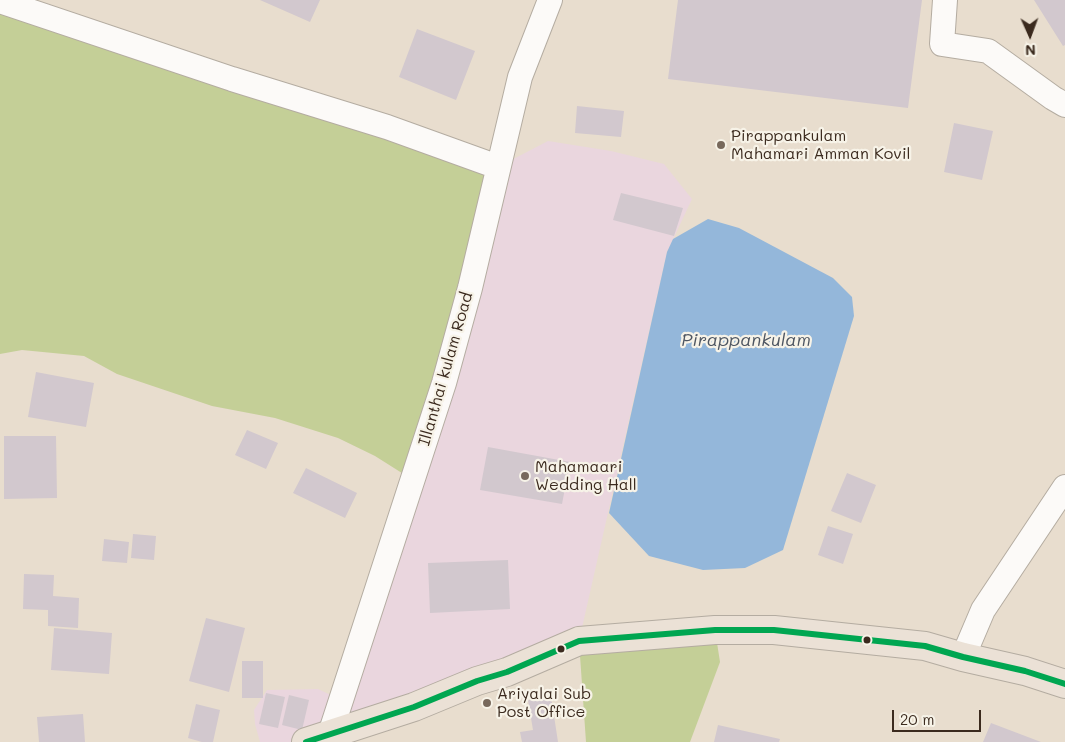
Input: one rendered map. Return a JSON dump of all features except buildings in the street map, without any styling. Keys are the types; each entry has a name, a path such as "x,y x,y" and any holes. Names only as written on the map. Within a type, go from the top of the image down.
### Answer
{"highway":[{"path":"318,738 414,706 476,681 507,672 579,641 715,630 774,630 925,646 963,657 1026,670 1065,684"}],"street":[{"name":"Illanthai kulam Road","path":"318,738 444,382 470,288 520,77 550,0"},
{"path":"945,0 942,44 988,51 1052,98 1065,105"},
{"path":"0,1 232,79 387,127 498,167"},
{"path":"963,657 983,610 1065,487"}],"shaded area":[{"path":"548,141 611,151 664,164 692,199 667,252 579,641 331,742 260,742 255,724 254,710 267,690 318,689 335,697 498,167"}],"green space":[{"path":"0,1 498,167 413,480 375,456 338,438 275,418 212,406 117,374 84,356 22,350 0,354"},
{"path":"715,630 720,662 690,742 586,742 579,641"}],"water":[{"name":"Pirappankulam","path":"708,219 739,228 833,278 852,297 854,316 783,550 745,568 703,570 649,556 609,513 667,252 673,239"}],"transit line":[{"path":"306,742 414,707 477,681 507,672 579,641 715,630 774,630 925,646 1025,671 1065,684"}],"place":[{"name":"Pirappankulam Mahamari Amman Kovil","path":"721,145"},
{"name":"Mahamaari Wedding Hall","path":"525,476"},
{"name":"Ariyalai Sub Post Office","path":"487,703"}]}
